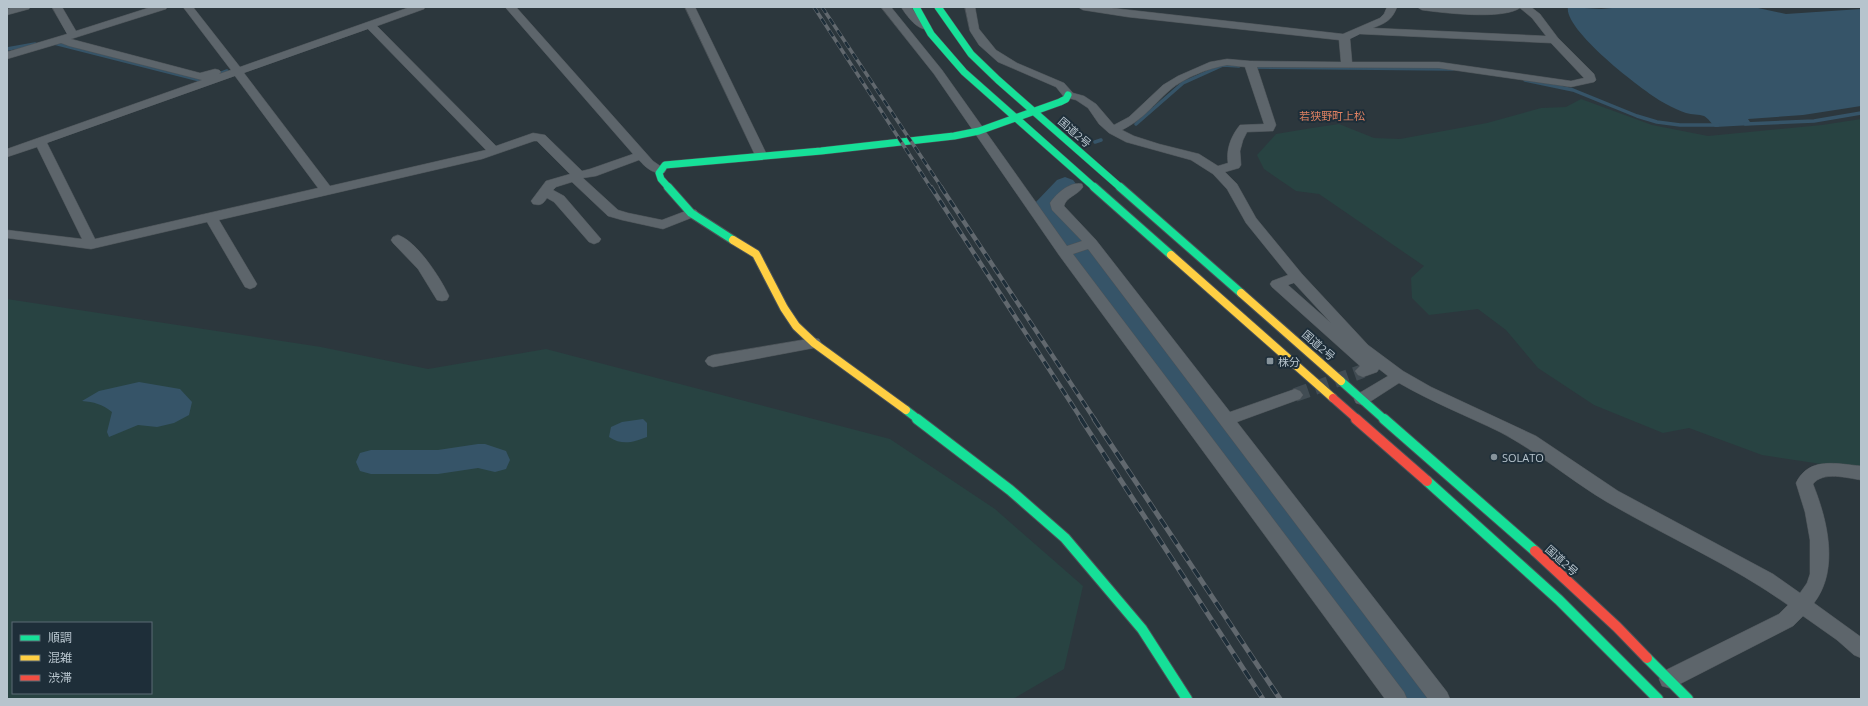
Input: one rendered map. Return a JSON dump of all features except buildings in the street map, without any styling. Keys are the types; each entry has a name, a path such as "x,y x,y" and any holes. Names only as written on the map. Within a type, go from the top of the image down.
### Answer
{"main road":[{"path":"916,7 935,41 964,72 1476,524 1559,600 1658,699"},
{"name":"国道2号","path":"938,7 971,54 1034,112 1559,573 1617,627 1688,699"},
{"path":"1068,95 1066,99 1034,112 979,130 954,136 888,145 674,163 665,165 659,173 661,179 691,213 756,254 784,308 796,326 814,343 930,427 1010,490 1065,538 1142,629 1187,699"}],"street":[{"path":"7,12 25,7"},
{"path":"57,7 73,35"},
{"path":"7,56 162,7"},
{"path":"188,7 327,191"},
{"path":"7,153 235,69 420,7"},
{"path":"510,7 649,164 660,170"},
{"path":"690,7 761,155"},
{"path":"886,7 938,72 1066,251 1397,699"},
{"path":"906,7 912,16 926,27"},
{"path":"970,7 974,30 992,52 1006,63 1060,85 1065,89 1068,95 1080,98 1092,106 1103,121 1113,130 1130,139 1195,157 1217,171 1232,187 1251,220 1297,277 1363,349 1398,375 1426,391 1506,428 1530,441 1590,483 1666,527 1767,580 1844,634 1861,649"},
{"path":"1083,7 1344,37 1384,20 1389,15 1392,7"},
{"path":"1422,7 1445,10 1490,12 1516,7"},
{"path":"1113,130 1133,120 1167,87 1182,78 1214,64 1227,62 1250,66 1439,65 1571,84 1590,80 1590,76 1554,40 1536,16 1525,7"},
{"path":"370,25 494,151"},
{"path":"1359,31 1554,40"},
{"path":"1344,37 1347,65"},
{"path":"62,39 73,44 201,77 235,69"},
{"path":"1217,171 1234,165 1233,160 1236,144 1241,130 1249,127 1269,128 1270,125 1250,66"},
{"path":"7,234 91,244 327,191 494,151 528,138 538,137 613,213 627,218 663,225 691,213"},
{"path":"40,141 91,244"},
{"path":"594,239 559,199 542,196 551,184 592,173 641,155"},
{"path":"1077,187 1062,197 1057,202 1057,207 1090,244 1440,699"},
{"path":"211,218 250,284"},
{"path":"398,240 426,267 436,282 442,296"},
{"path":"1066,251 1090,244"},
{"path":"1297,277 1277,284 1372,368 1363,371"},
{"path":"713,361 814,343"},
{"path":"1362,399 1393,380 1398,375"},
{"path":"1226,420 1295,395"},
{"path":"1669,679 1786,620 1802,605 1809,597 1819,576 1819,542 1814,506 1804,483 1806,478 1818,470 1861,473"}],"green space":[{"path":"1581,99 1652,125 1708,136 1822,125 1861,119 1861,470 1762,455 1689,428 1663,433 1594,405 1538,368 1506,330 1478,309 1429,315 1412,298 1411,278 1424,266 1319,194 1296,191 1264,169 1257,155 1276,134 1339,124 1374,138 1400,139 1487,123 1541,108 1566,107"},
{"path":"7,299 321,347 428,369 546,349 890,439 995,509 1083,586 1064,669 1013,699 7,699"}],"water":[{"path":"1568,7 1601,9 1623,7 1758,8 1786,14 1861,9 1861,106 1803,115 1748,119 1752,125 1715,127 1704,116 1686,113 1666,104 1625,75 1578,30 1570,17"},
{"path":"139,382 180,389 192,402 189,415 174,423 157,427 138,425 109,437 107,432 112,412 98,404 82,401 99,391"},
{"path":"643,419 647,423 647,437 633,442 619,442 609,437 611,427 622,422"}],"waterway":[{"path":"54,43 200,80 207,78"},
{"path":"7,49 35,44"},
{"path":"1136,124 1183,83 1223,65 1239,66"},
{"path":"1252,67 1453,69"},
{"path":"214,76 227,71"},
{"path":"1525,80 1573,90 1637,116 1657,122 1680,125 1718,125"},
{"path":"1745,124 1814,121 1861,113"},
{"path":"1095,142 1101,140"},
{"path":"1065,185 1047,203 1057,218 1423,699"},
{"path":"371,462 438,462 478,456 485,456 495,460"}],"tunnel":[{"path":"1295,395 1363,371"}],"railway":[{"path":"814,7 931,188"},
{"path":"822,7 942,188"},
{"path":"931,187 1082,420"},
{"path":"941,187 1095,420"},
{"path":"1081,419 1263,699"},
{"path":"1094,419 1280,699"}],"traffic: fast":[{"path":"916,7 931,34 964,72 1171,255"},
{"path":"938,7 971,54 998,80 1241,293"},
{"path":"733,240 691,213 661,179 659,173 665,165 821,151 954,136 979,131 1060,102 1066,99 1068,95"},
{"path":"1341,381 1535,551"},
{"path":"906,410 1010,490 1065,538 1142,629 1187,699"},
{"path":"1427,481 1559,600 1658,699"},
{"path":"1647,658 1688,699"}],"traffic: slow":[{"path":"733,240 756,254 784,308 796,326 814,343 906,410"},
{"path":"1171,255 1333,398"},
{"path":"1241,293 1341,381"}],"traffic: jam":[{"path":"1333,398 1427,481"},
{"path":"1535,551 1617,627 1647,658"}],"place":[{"name":"株分","path":"1270,361"},
{"name":"SOLATO","path":"1494,457"}],"district":[{"name":"若狭野町上松","path":"1332,115"}]}
